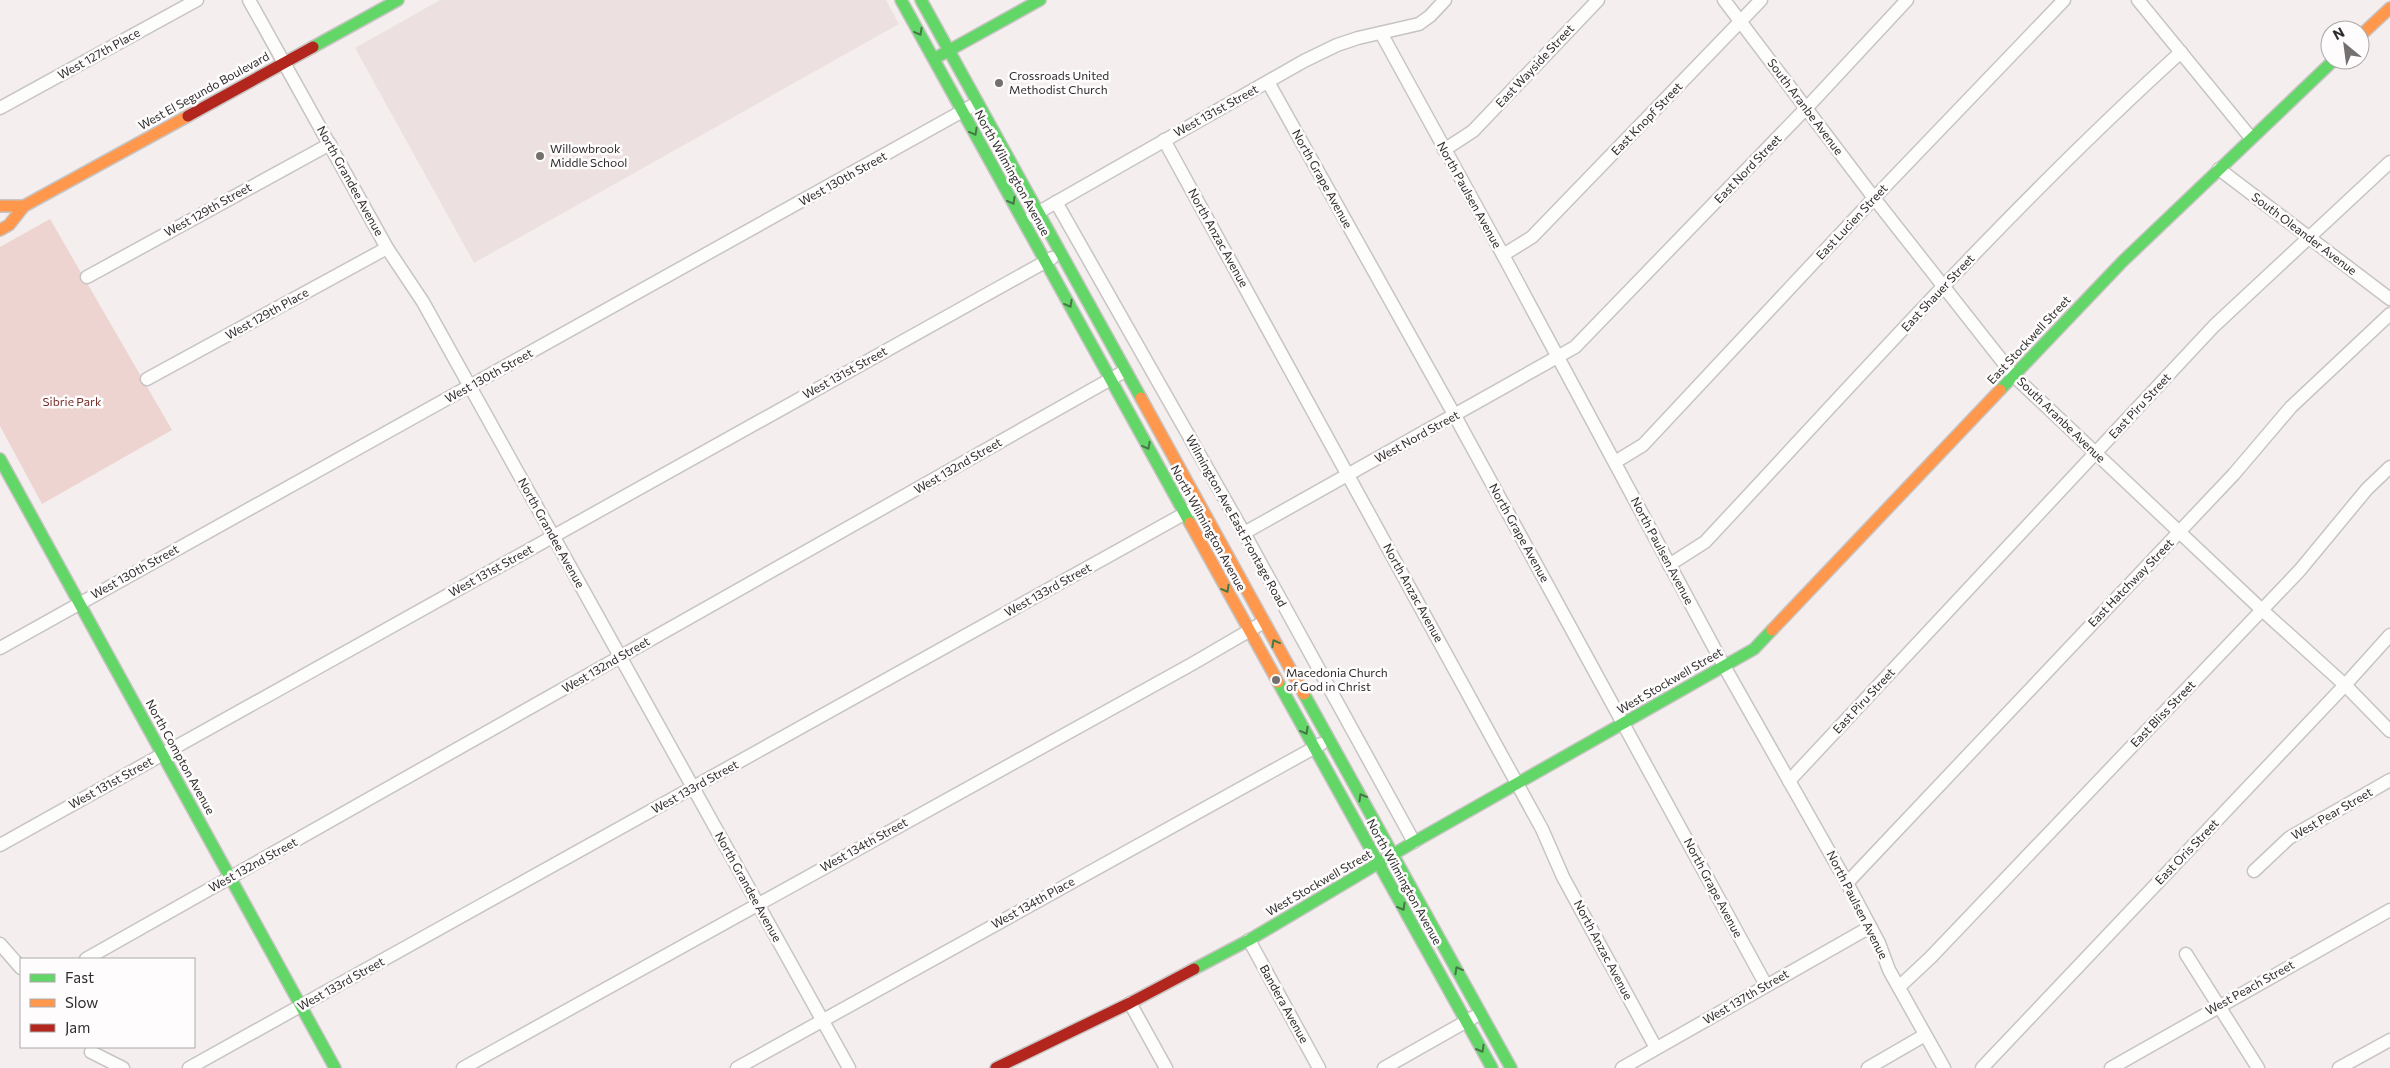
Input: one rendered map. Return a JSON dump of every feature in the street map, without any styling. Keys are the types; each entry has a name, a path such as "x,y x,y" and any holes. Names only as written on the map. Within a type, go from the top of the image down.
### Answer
{"main road":[{"name":"West El Segundo Boulevard","path":"0,230 9,225 24,206 398,0"},
{"name":"North Wilmington Avenue","path":"901,0 1492,1068"},
{"name":"North Wilmington Avenue","path":"921,0 1511,1068"},
{"path":"933,59 1040,0"},
{"path":"2370,27 2390,8"},
{"name":"East Stockwell Street","path":"1754,648 2123,261 2323,70"},
{"name":"West El Segundo Boulevard","path":"0,206 24,206"},
{"name":"North Compton Avenue","path":"0,459 335,1068"},
{"name":"West Stockwell Street","path":"1003,1066 1130,1003 1249,940 1414,842 1754,648"}],"street":[{"name":"West 127th Place","path":"0,108 197,0"},
{"name":"North Grandee Avenue","path":"249,0 387,248 423,302 849,1068"},
{"name":"West 131st Street","path":"1023,221 1164,140 1337,45 1419,24 1445,0"},
{"name":"East Wayside Street","path":"1444,150 1473,131 1598,0"},
{"name":"South Aranbe Avenue","path":"1724,0 1874,198 2014,376 2262,610 2345,685 2390,731"},
{"name":"East Knopf Street","path":"1503,255 1532,237 1761,0"},
{"name":"East Nord Street","path":"1587,337 1907,0"},
{"name":"East Lucien Street","path":"1615,462 1643,446 1874,198 2064,0"},
{"path":"2138,0 2250,138"},
{"name":"North Paulsen Avenue","path":"1381,33 1503,255 1724,666 1847,883 1899,986 1944,1068"},
{"name":"East Shauer Street","path":"1669,565 1705,542 1944,286 2101,124 2181,52"},
{"name":"North Grape Avenue","path":"1268,82 1624,723 1766,986"},
{"name":"West 130th Street","path":"0,648 977,104"},
{"name":"North Anzac Avenue","path":"1164,140 1518,784 1542,829 1563,877 1656,1048"},
{"name":"West 129th Street","path":"87,277 330,144"},
{"name":"East Piru Street","path":"1789,781 2214,326 2390,162"},
{"name":"South Oleander Avenue","path":"2219,169 2390,298"},
{"name":"Wilmington Ave East Frontage Road","path":"1056,202 1244,533 1414,842"},
{"name":"West 129th Place","path":"147,379 387,248"},
{"name":"West 131st Street","path":"0,845 1060,253"},
{"name":"East Hatchway Street","path":"1847,883 1873,853 2234,474 2291,407 2390,314"},
{"name":"West Nord Street","path":"1244,533 1558,358 1587,337"},
{"name":"West 132nd Street","path":"88,958 1125,371"},
{"name":"East Bliss Street","path":"1899,986 1931,957 2300,570 2367,489 2390,467"},
{"name":"West 133rd Street","path":"189,1068 1200,505"},
{"name":"West 134th Street","path":"463,1068 1192,664 1264,622"},
{"name":"East Oris Street","path":"1982,1068 2345,685 2390,635"},
{"name":"West 134th Place","path":"737,1068 1330,739"},
{"name":"West Pear Street","path":"2254,872 2289,838 2390,780"},
{"name":"West Peach Street","path":"2110,1068 2390,910"},
{"name":"West 137th Street","path":"1622,1068 1870,927"},
{"name":"Bandera Avenue","path":"1249,940 1319,1068"},
{"path":"0,944 20,967"},
{"path":"2186,954 2258,1068"},
{"path":"1130,1003 1166,1068"},
{"path":"1384,1068 1481,1013"},
{"path":"1868,1068 1925,1035"},
{"path":"2339,1068 2390,1040"},
{"path":"91,1052 123,1068"}],"shaded area":[{"name":"Willowbrook Middle School","path":"440,0 886,0 899,24 474,263 355,48"}],"green space":[{"name":"Sibrie Park","path":"50,219 172,430 42,504 0,426 0,247"}],"traffic: fast":[{"path":"313,47 398,0"},
{"path":"901,0 1190,523"},
{"path":"921,0 1141,398"},
{"path":"939,56 1040,0"},
{"path":"2000,390 2123,261 2324,70"},
{"path":"0,459 335,1068"},
{"path":"1194,969 1249,940 1414,842 1754,649 1772,630"},
{"path":"1278,682 1492,1068"},
{"path":"1304,694 1511,1068"}],"traffic: slow":[{"path":"2370,27 2390,8"},
{"path":"0,230 9,225 24,206 188,116"},
{"path":"0,206 24,206"},
{"path":"1772,630 2000,390"},
{"path":"1141,398 1304,694"},
{"path":"1190,523 1278,682"}],"traffic: jam":[{"path":"188,116 313,47"},
{"path":"996,1068 1130,1003 1194,969"}],"place":[{"name":"Crossroads United Methodist Church","path":"999,83"},
{"name":"Willowbrook Middle School","path":"540,156"},
{"name":"Macedonia Church of God in Christ","path":"1276,680"}]}
